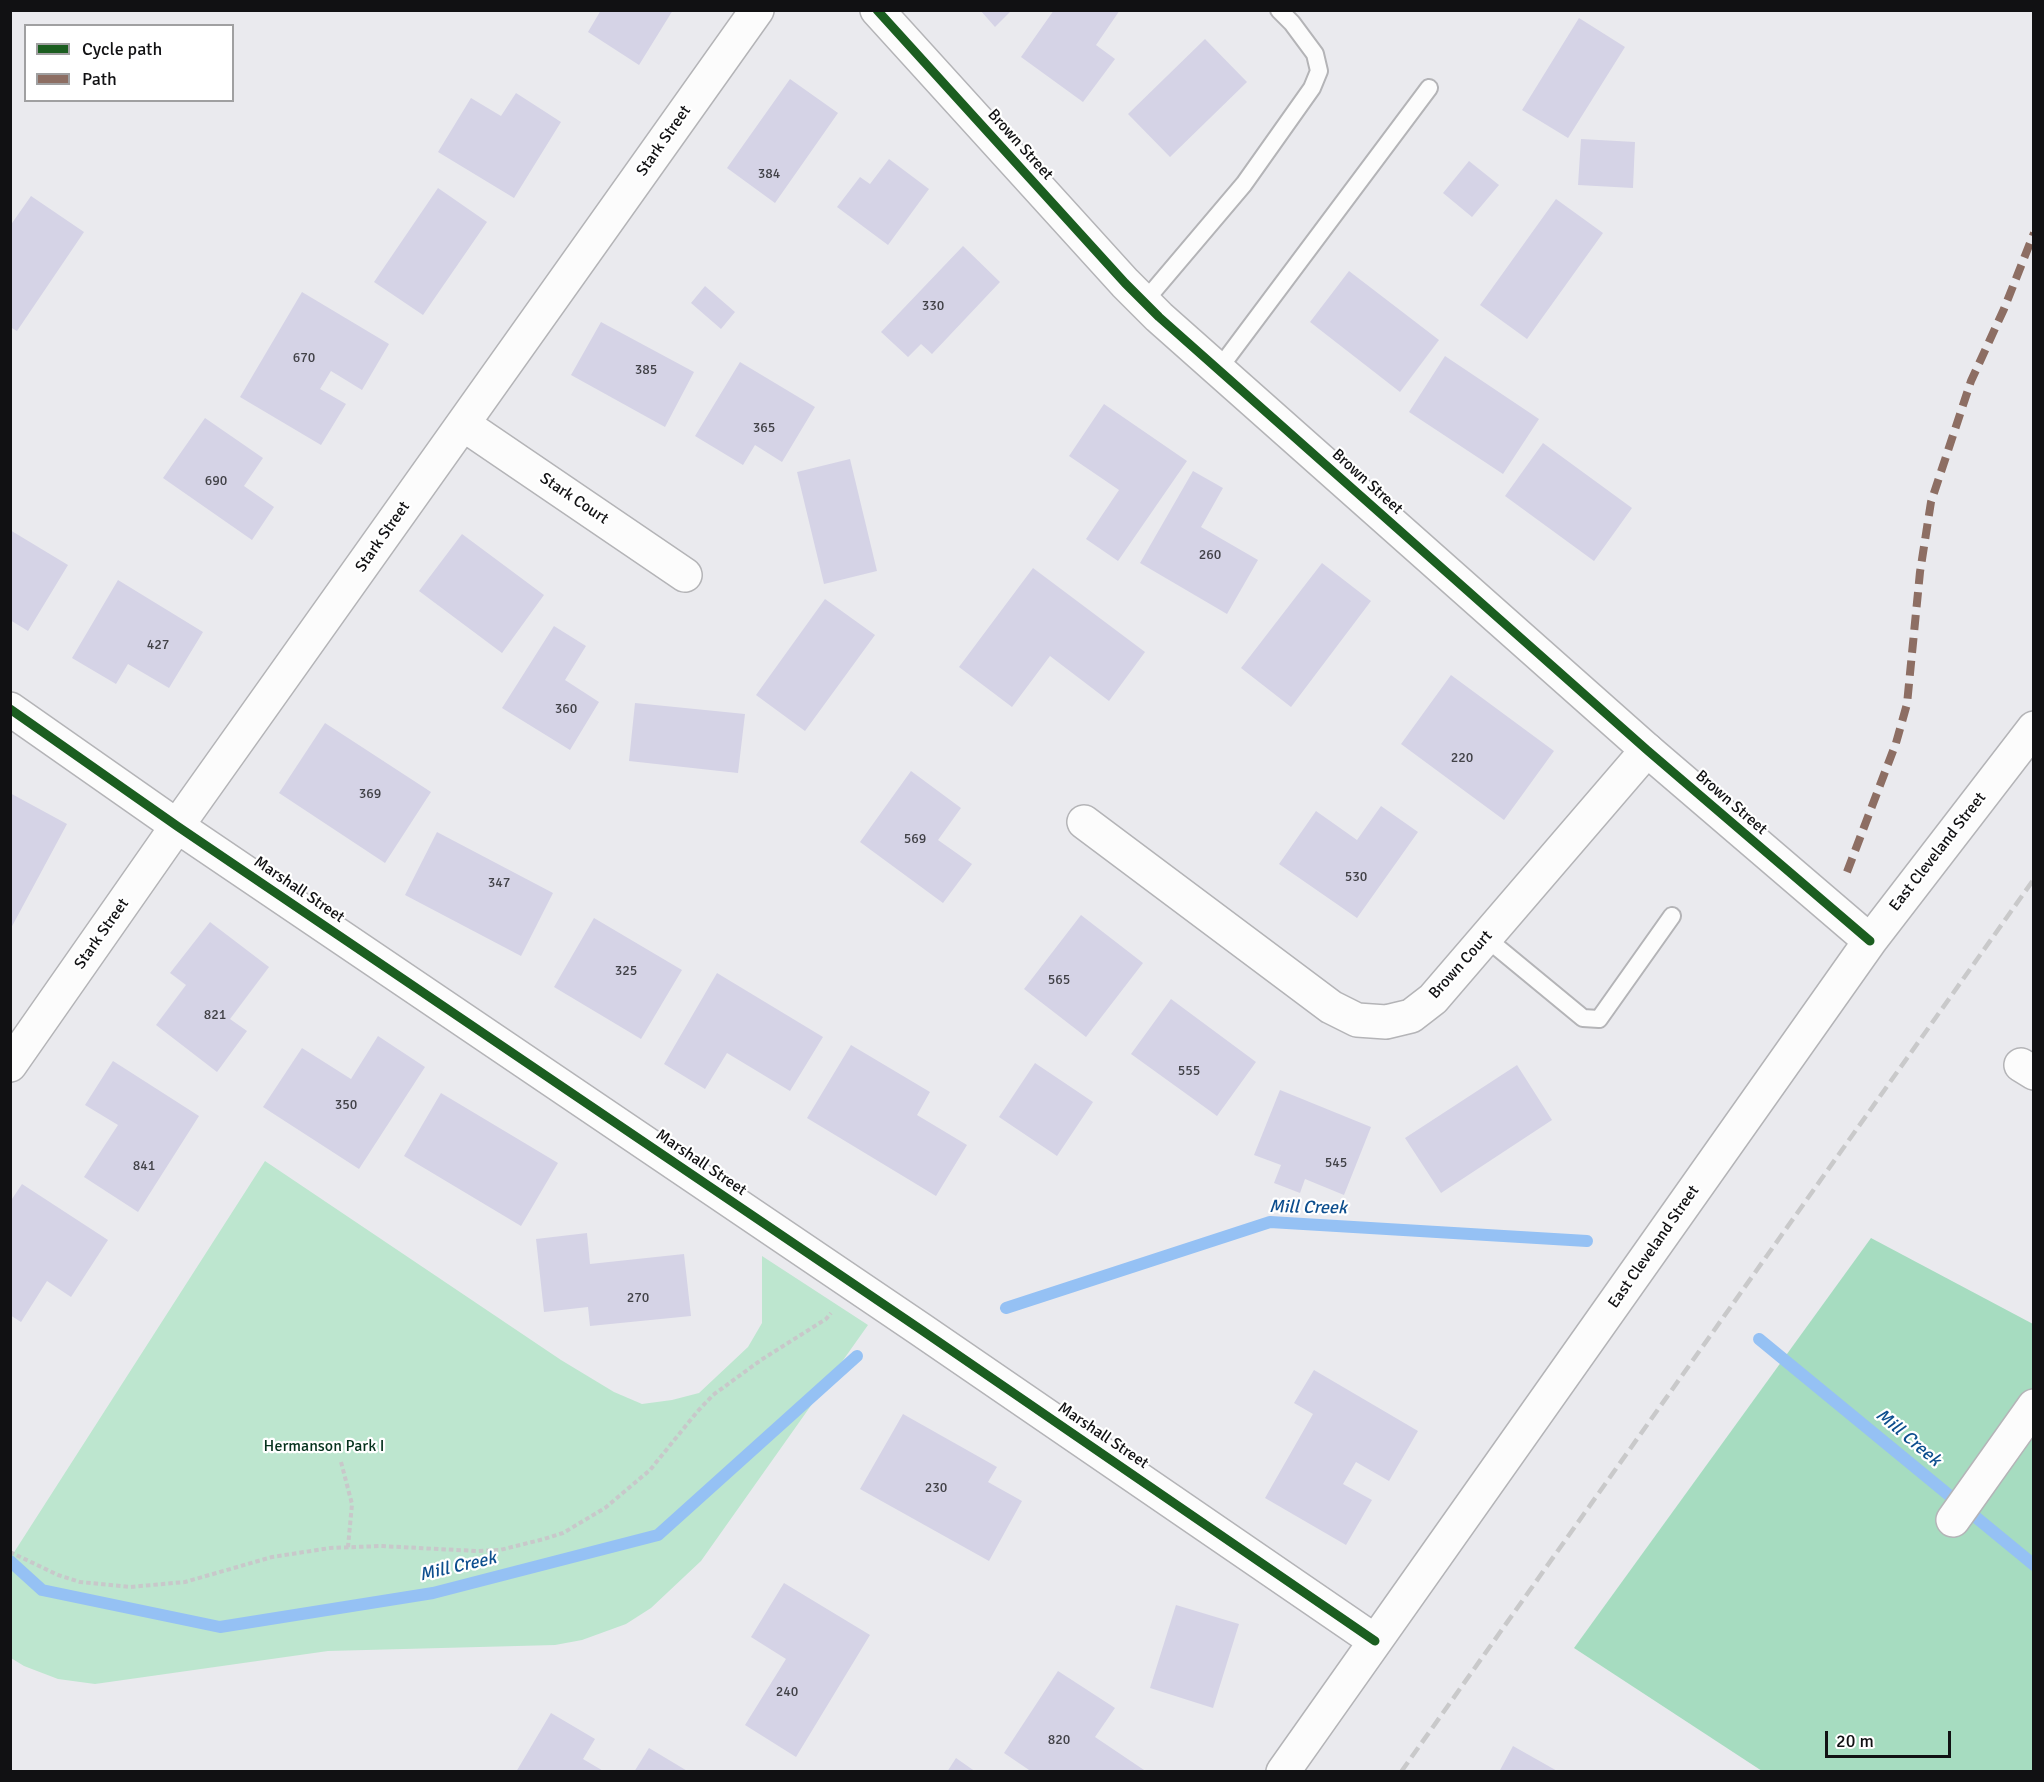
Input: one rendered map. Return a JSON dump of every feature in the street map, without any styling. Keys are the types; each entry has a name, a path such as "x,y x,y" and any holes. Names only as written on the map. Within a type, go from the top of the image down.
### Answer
{"street":[{"name":"Stark Street","path":"10,1065 177,826 757,10"},
{"name":"Brown Street","path":"877,10 1144,303 1647,750 1870,941"},
{"name":"Stark Court","path":"463,424 685,575"},
{"name":"Marshall Street","path":"10,709 177,826 1375,1641"},
{"name":"East Cleveland Street","path":"1283,1772 1870,941 2034,728"},
{"name":"Brown Court","path":"1084,822 1331,1007 1357,1020 1386,1023 1411,1016 1433,999 1647,750"},
{"path":"1953,1520 2034,1406"}],"lane":[{"path":"1144,303 1245,184 1312,88 1319,71 1315,54 1292,22 1279,10"},
{"path":"1218,370 1429,88"},
{"path":"1486,938 1583,1018 1599,1019 1672,916"}],"path":[{"path":"10,1552 58,1575 80,1582 130,1587 185,1582 272,1557 348,1547 500,1550 563,1533 605,1508 630,1488 650,1470 713,1395 760,1360 826,1319 852,1284"},
{"path":"341,1462 352,1504 348,1547"}],"green space":[{"name":"Hermanson Park I","path":"265,1161 561,1360 614,1392 642,1404 699,1393 748,1347 762,1323 762,1256 868,1325 701,1561 651,1608 626,1624 582,1640 555,1645 328,1651 95,1684 58,1679 24,1666 11,1658 11,1557"},
{"path":"1871,1238 2033,1324 2033,1771 1762,1771 1574,1648"}],"building":[{"path":"601,10 673,10 639,65 588,32"},
{"path":"980,10 1012,10 995,27"},
{"path":"1054,10 1120,10 1096,45 1115,59 1083,102 1021,57"},
{"path":"1579,18 1625,47 1568,138 1522,110"},
{"path":"1205,39 1247,82 1170,157 1128,114"},
{"path":"790,79 838,113 775,203 727,168"},
{"path":"516,93 561,122 514,198 438,152 471,98 501,116"},
{"path":"1581,139 1635,142 1633,188 1578,185"},
{"path":"889,159 929,189 888,245 837,207 860,177 870,184"},
{"path":"1469,161 1499,185 1472,217 1443,193"},
{"path":"438,188 487,222 423,315 374,282"},
{"path":"31,196 84,232 17,331 10,327 10,226"},
{"path":"1556,199 1603,233 1527,339 1480,305"},
{"path":"963,246 1000,282 932,354 921,344 908,357 881,332"},
{"path":"1349,271 1439,340 1400,392 1310,322"},
{"path":"705,286 735,312 721,329 691,303"},
{"path":"302,292 389,344 362,390 331,371 320,389 346,404 321,445 240,397"},
{"path":"601,322 694,372 665,427 571,375"},
{"path":"1445,356 1539,419 1503,474 1409,412"},
{"path":"740,362 815,407 782,462 755,445 743,465 695,436"},
{"path":"1104,404 1187,461 1118,561 1086,539 1119,490 1069,456"},
{"path":"205,418 263,458 244,486 274,507 252,540 163,478"},
{"path":"1543,443 1632,508 1594,561 1505,496"},
{"path":"850,459 877,571 824,584 797,472"},
{"path":"1193,471 1223,488 1201,527 1258,560 1227,614 1140,563"},
{"path":"10,530 68,565 28,631 10,620"},
{"path":"462,534 544,595 502,653 419,591"},
{"path":"1322,563 1371,601 1291,707 1241,668"},
{"path":"1033,568 1145,652 1109,701 1050,656 1012,707 959,667"},
{"path":"118,580 203,632 169,688 128,664 116,684 72,658"},
{"path":"825,599 875,635 805,731 756,695"},
{"path":"554,626 586,646 565,680 599,702 570,750 502,708"},
{"path":"1451,675 1554,751 1504,820 1401,744"},
{"path":"635,703 745,714 738,773 629,761"},
{"path":"325,723 431,792 385,863 279,793"},
{"path":"911,771 961,808 938,840 972,864 943,903 860,842"},
{"path":"10,793 67,824 10,930"},
{"path":"1381,806 1418,832 1357,918 1279,864 1316,811 1357,840"},
{"path":"437,832 553,893 521,956 405,895"},
{"path":"1081,915 1143,963 1086,1037 1024,989"},
{"path":"594,918 682,970 641,1039 554,987"},
{"path":"210,922 269,967 230,1019 247,1031 217,1072 156,1025 186,985 170,973"},
{"path":"717,973 823,1037 790,1091 727,1053 705,1089 664,1064"},
{"path":"1171,999 1256,1062 1217,1116 1131,1054"},
{"path":"378,1036 425,1067 359,1169 263,1107 302,1048 351,1079"},
{"path":"851,1045 930,1092 917,1115 967,1145 936,1196 807,1118"},
{"path":"113,1061 199,1116 138,1212 84,1177 118,1125 85,1105"},
{"path":"1035,1063 1093,1102 1057,1156 999,1117"},
{"path":"1517,1065 1552,1120 1441,1193 1405,1138"},
{"path":"1280,1090 1371,1127 1344,1195 1305,1179 1300,1193 1274,1183 1281,1165 1254,1155"},
{"path":"441,1093 558,1163 521,1226 404,1156"},
{"path":"22,1184 108,1240 71,1297 47,1281 21,1322 10,1315 10,1202"},
{"path":"587,1233 590,1264 684,1254 691,1316 590,1326 588,1307 544,1312 536,1239"},
{"path":"1314,1370 1418,1431 1389,1481 1356,1462 1343,1484 1372,1500 1346,1545 1265,1498 1313,1414 1294,1403"},
{"path":"903,1414 997,1467 988,1482 1022,1501 989,1561 860,1489"},
{"path":"784,1583 870,1635 796,1757 745,1725 786,1659 751,1637"},
{"path":"1176,1605 1239,1624 1213,1708 1150,1688"},
{"path":"1058,1671 1115,1708 1095,1737 1147,1772 1032,1772 1004,1753"},
{"path":"551,1713 595,1739 583,1759 605,1772 516,1772"},
{"path":"1513,1746 1559,1772 1499,1772"},
{"path":"649,1748 689,1772 634,1772"},
{"path":"956,1758 976,1772 947,1772"}],"waterway":[{"name":"Mill Creek","path":"1006,1308 1270,1222 1587,1241"},
{"name":"Mill Creek","path":"1759,1339 2034,1565"},
{"name":"Mill Creek","path":"10,1561 42,1590 220,1627 433,1593 658,1535 857,1356"}],"railway":[{"path":"1401,1772 2034,879"}],"marked path":[{"path":"1847,872 1896,743 1907,704 1920,572 1931,502 1971,381 2004,309 2034,233"}],"cycle path":[{"path":"877,10 1125,283 1159,317 1647,750 1870,941"},
{"path":"10,709 177,826 920,1329 1375,1641"}]}
